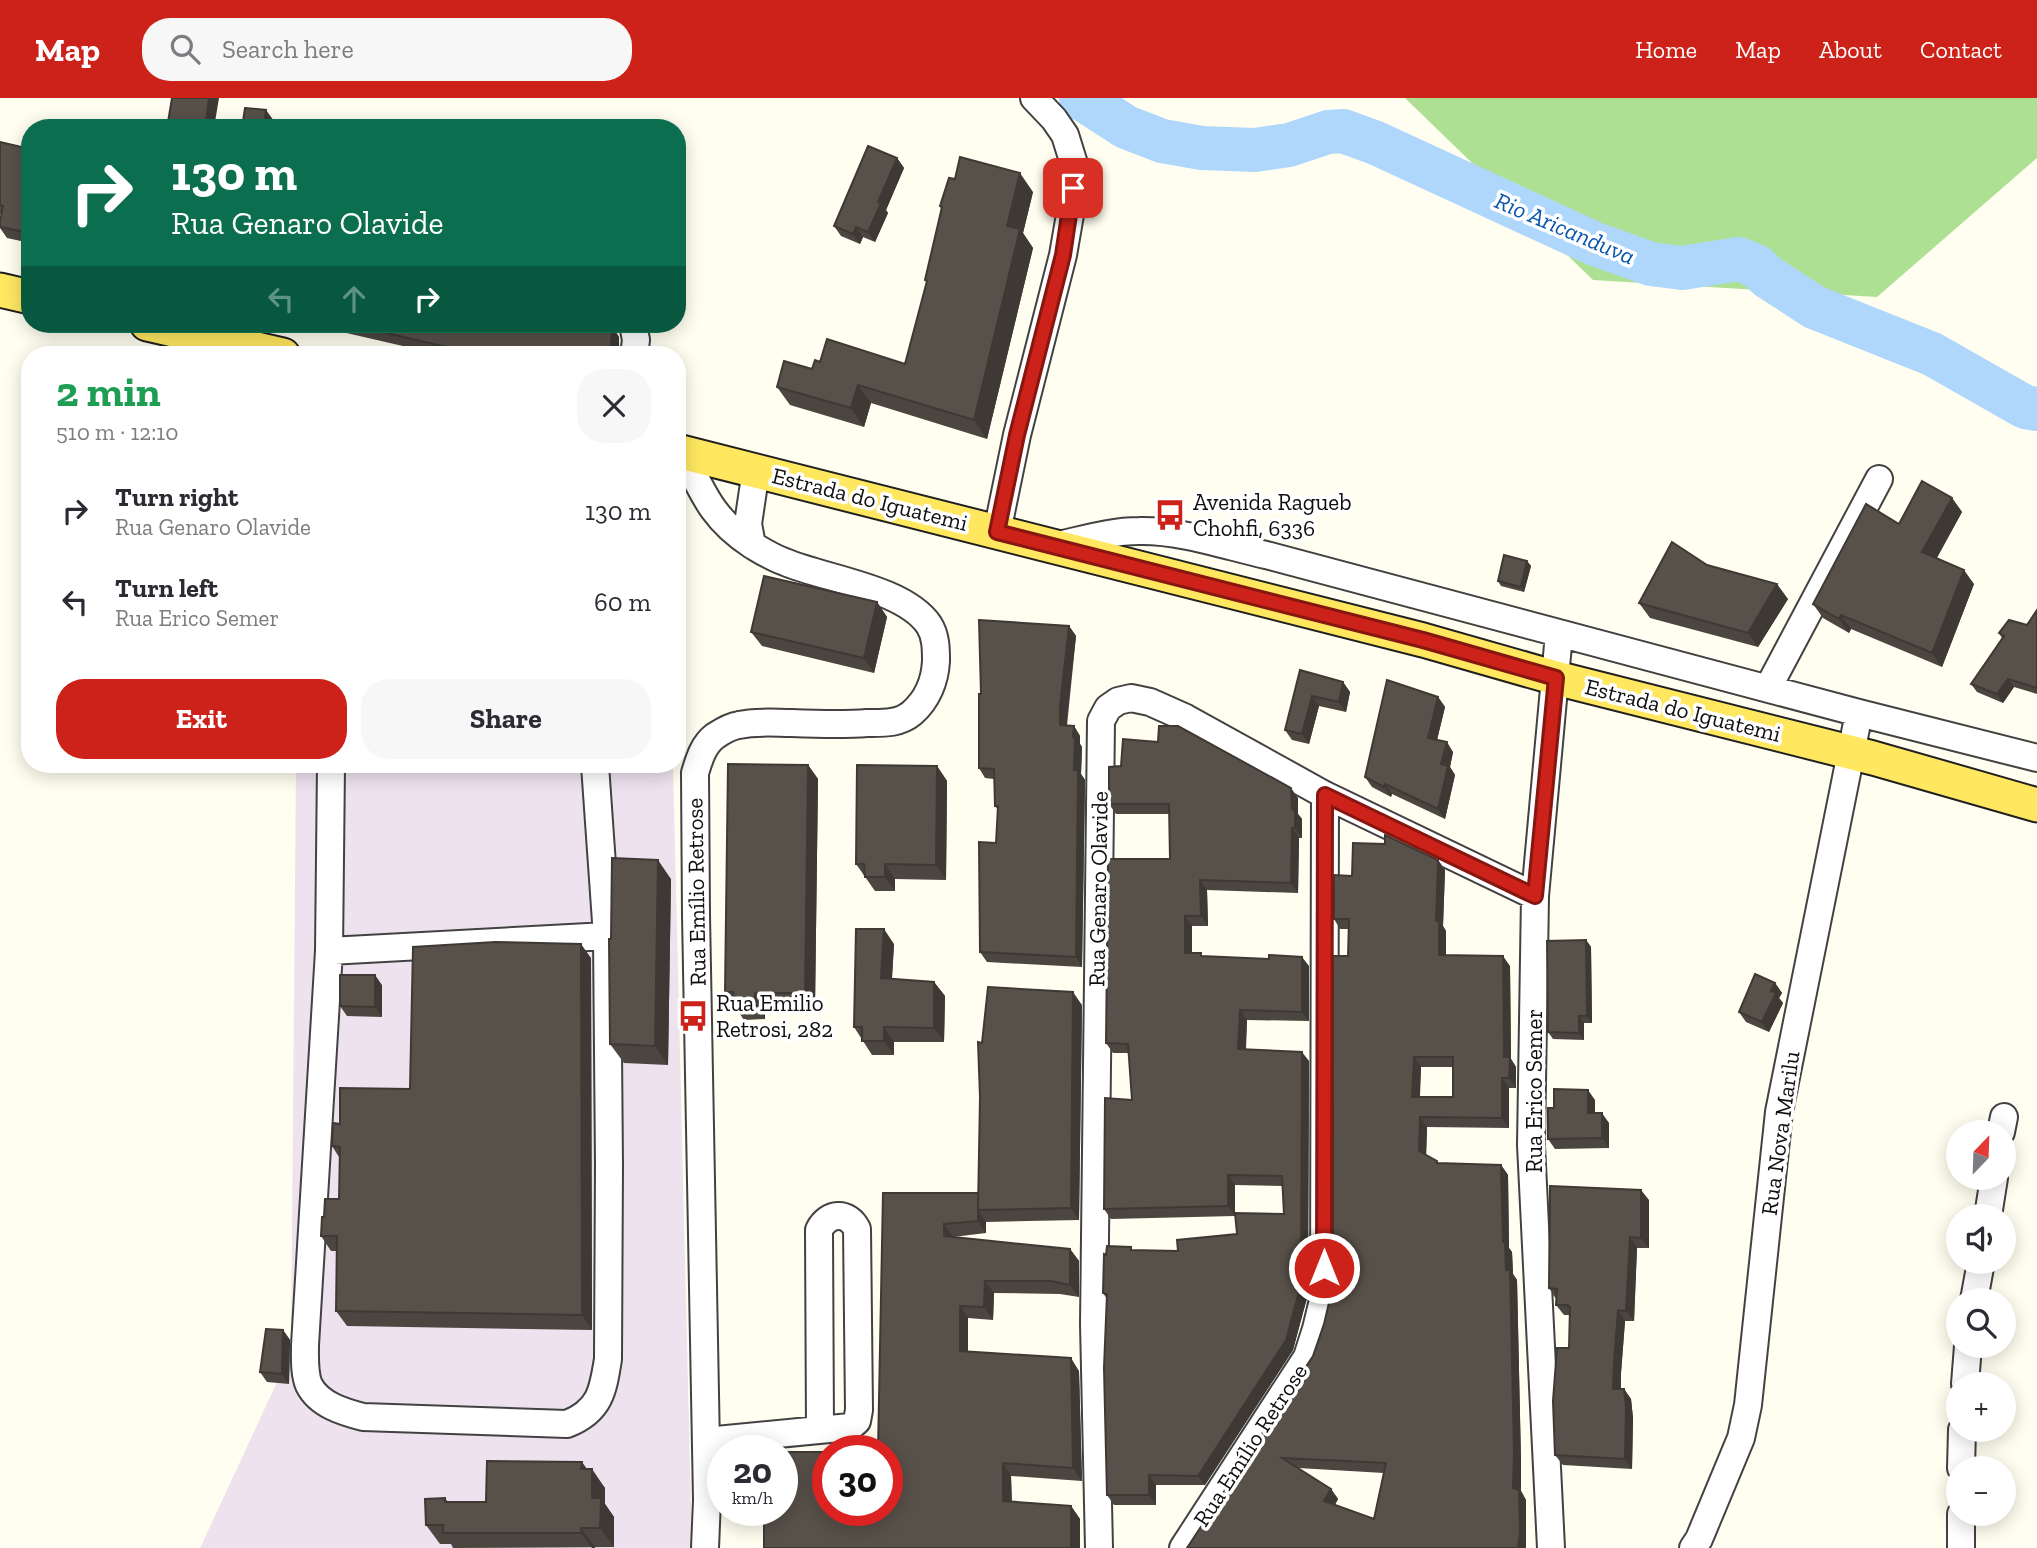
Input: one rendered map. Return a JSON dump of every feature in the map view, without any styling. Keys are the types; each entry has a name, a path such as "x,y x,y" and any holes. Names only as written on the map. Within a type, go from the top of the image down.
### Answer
{"main road":[{"path":"0,290 21,295"},
{"path":"186,333 244,346"},
{"name":"Estrada do Iguatemi","path":"686,453 1423,640 1556,678 1851,752 2037,805"}],"street":[{"path":"997,532 1017,435 1063,255 1075,167 1065,135 1034,98"},
{"name":"Rua Emílio Retrose","path":"686,463 708,503 725,525 752,545 785,562 900,601 917,612 930,626 936,644 936,665 931,687 921,704 909,716 896,722 737,725 714,737 701,753 695,773 706,1441 705,1548"},
{"path":"752,545 748,524 755,470"},
{"path":"1768,688 1879,479"},
{"path":"1053,546 1105,534 1140,531 1177,535 1266,555 2037,758"},
{"name":"Rua Erico Semer","path":"1551,1548 1531,1145 1535,896 1559,634"},
{"name":"Rua Genaro Olavide","path":"1099,1548 1094,1324 1101,721 1108,708 1118,701 1131,698 1150,702 1186,718 1325,795 1535,896"},
{"name":"Rua Nova Marilu","path":"1693,1548 1741,1437 1748,1405 1779,1112 1859,713"},
{"path":"331,773 330,951 305,1345 309,1385 320,1398 337,1410 363,1417 567,1424 581,1419 592,1409 605,1383 608,1359 607,936 596,773"},
{"name":"Rua Emílio Retrose","path":"1183,1548 1307,1357 1324,1296 1325,795"},
{"path":"330,951 607,936"},
{"path":"706,1441 820,1430 850,1427 857,1421 858,1229 846,1218 835,1216 827,1219 819,1230 820,1430"},
{"path":"1961,1526 1961,1548"}],"shaded area":[{"path":"296,773 673,773 692,1548 200,1548 291,1352"}],"green space":[{"path":"1405,98 2037,98 2037,158 1877,297 1593,280"}],"building":[{"path":"172,98 209,98 206,119 168,119"},
{"path":"245,108 266,110 265,119 243,119"},
{"path":"0,142 21,147 21,231 0,227 3,206 0,205"},
{"path":"868,146 897,158 868,232 856,227 853,234 834,226"},
{"path":"960,157 1020,173 1007,226 1020,229 974,420 858,385 851,408 777,387 784,361 812,369 815,360 820,362 827,339 905,364 927,281 925,280 942,207 940,206 949,178 955,179"},
{"path":"386,333 612,333 611,346 442,346"},
{"path":"1922,481 1952,498 1922,552 1964,570 1932,653 1841,615 1839,619 1813,604 1866,504 1899,524"},
{"path":"1672,542 1707,565 1777,584 1748,633 1639,603"},
{"path":"1504,555 1527,561 1521,587 1498,581"},
{"path":"764,576 877,602 864,658 751,632"},
{"path":"2037,610 2037,688 2008,679 1997,694 1971,684 2004,636 1999,633 2009,620 2027,625"},
{"path":"979,620 1069,626 1060,725 1074,726 1074,770 1078,770 1076,957 980,952 979,842 996,843 998,806 995,806 994,769 979,768"},
{"path":"1300,670 1343,682 1339,702 1312,696 1302,734 1285,730"},
{"path":"1387,680 1438,697 1428,738 1447,742 1441,764 1448,766 1438,809 1365,777"},
{"path":"1159,726 1178,726 1291,788 1295,828 1292,828 1291,883 1200,880 1201,916 1185,916 1185,953 1269,959 1269,955 1302,957 1302,1012 1240,1010 1238,1049 1302,1052 1301,1284 1286,1340 1198,1476 1149,1475 1149,1495 1107,1495 1104,1368 1107,1294 1103,1293 1104,1254 1106,1255 1107,1246 1131,1247 1131,1250 1178,1251 1177,1240 1237,1234 1235,1213 1284,1214 1282,1176 1228,1175 1228,1206 1104,1209 1105,1098 1132,1100 1128,1044 1106,1043 1108,859 1170,859 1169,804 1109,804 1109,767 1121,766 1123,739 1158,742"},
{"path":"728,764 808,765 805,993 755,993 755,1005 734,1005 733,992 725,992"},
{"path":"857,765 937,766 936,865 885,864 885,877 865,877 864,864 856,864"},
{"path":"1385,835 1438,860 1436,921 1439,921 1439,955 1503,956 1504,1057 1510,1057 1509,1078 1502,1078 1502,1118 1420,1117 1419,1151 1437,1163 1501,1165 1503,1242 1506,1270 1510,1270 1513,1488 1519,1490 1518,1548 1187,1548 1313,1356 1324,1324 1333,1286 1333,956 1348,956 1349,919 1334,919 1334,875 1352,876 1353,843 1385,844","holes":["1414,1057 1453,1057 1453,1097 1412,1097","1282,1458 1386,1463 1374,1519 1324,1501 1331,1489"]},
{"path":"612,858 658,860 655,1046 610,1044 609,939"},
{"path":"856,929 884,929 881,978 934,982 934,1028 884,1027 884,1041 862,1041 862,1027 854,1027"},
{"path":"1586,940 1587,1016 1579,1016 1579,1033 1548,1032 1547,941"},
{"path":"495,942 581,944 582,1315 336,1311 337,1236 321,1236 325,1199 339,1199 340,1147 332,1146 333,1123 340,1124 340,1088 410,1089 413,947"},
{"path":"1755,974 1775,983 1771,991 1776,993 1762,1022 1739,1012"},
{"path":"340,975 375,975 375,1007 340,1006"},
{"path":"988,987 1073,992 1071,1208 978,1210 978,1221 944,1224 944,1236 1070,1249 1070,1285 1051,1281 985,1281 984,1307 960,1306 960,1351 1071,1358 1073,1468 1003,1463 1003,1501 1071,1506 1071,1548 764,1548 764,1526 798,1526 798,1452 812,1452 812,1526 903,1526 903,1435 878,1435 883,1193 978,1193 978,1209 980,1097 978,1042 982,1043"},
{"path":"1554,1089 1588,1090 1588,1113 1602,1113 1602,1138 1548,1139 1548,1108 1554,1108"},
{"path":"1550,1186 1641,1190 1641,1238 1630,1237 1626,1311 1618,1310 1614,1363 1613,1389 1624,1389 1625,1459 1555,1455 1553,1401 1557,1348 1569,1348 1570,1307 1556,1305 1557,1289 1549,1288"},
{"path":"266,1329 283,1330 282,1374 260,1372"},
{"path":"487,1461 582,1462 581,1469 592,1469 592,1498 601,1498 600,1528 581,1528 581,1533 443,1533 443,1525 426,1525 425,1499 486,1502"}],"waterway":[{"name":"Rio Aricanduva","path":"1081,98 1126,127 1162,141 1202,148 1255,150 1289,145 1328,132 1343,131 1376,143 1595,244 1651,264 1682,268 1739,259 1756,266 1814,307 1932,354 2025,407 2037,409"}],"place":[{"name":"Avenida Ragueb Chohfi, 6336","path":"1170,515"},
{"name":"Rua Emilio Retrosi, 282","path":"693,1016"}],"route":[{"path":"1073,188 1063,255 1017,435 997,532 1423,640 1556,678 1535,896 1325,795 1324,1268"}]}
